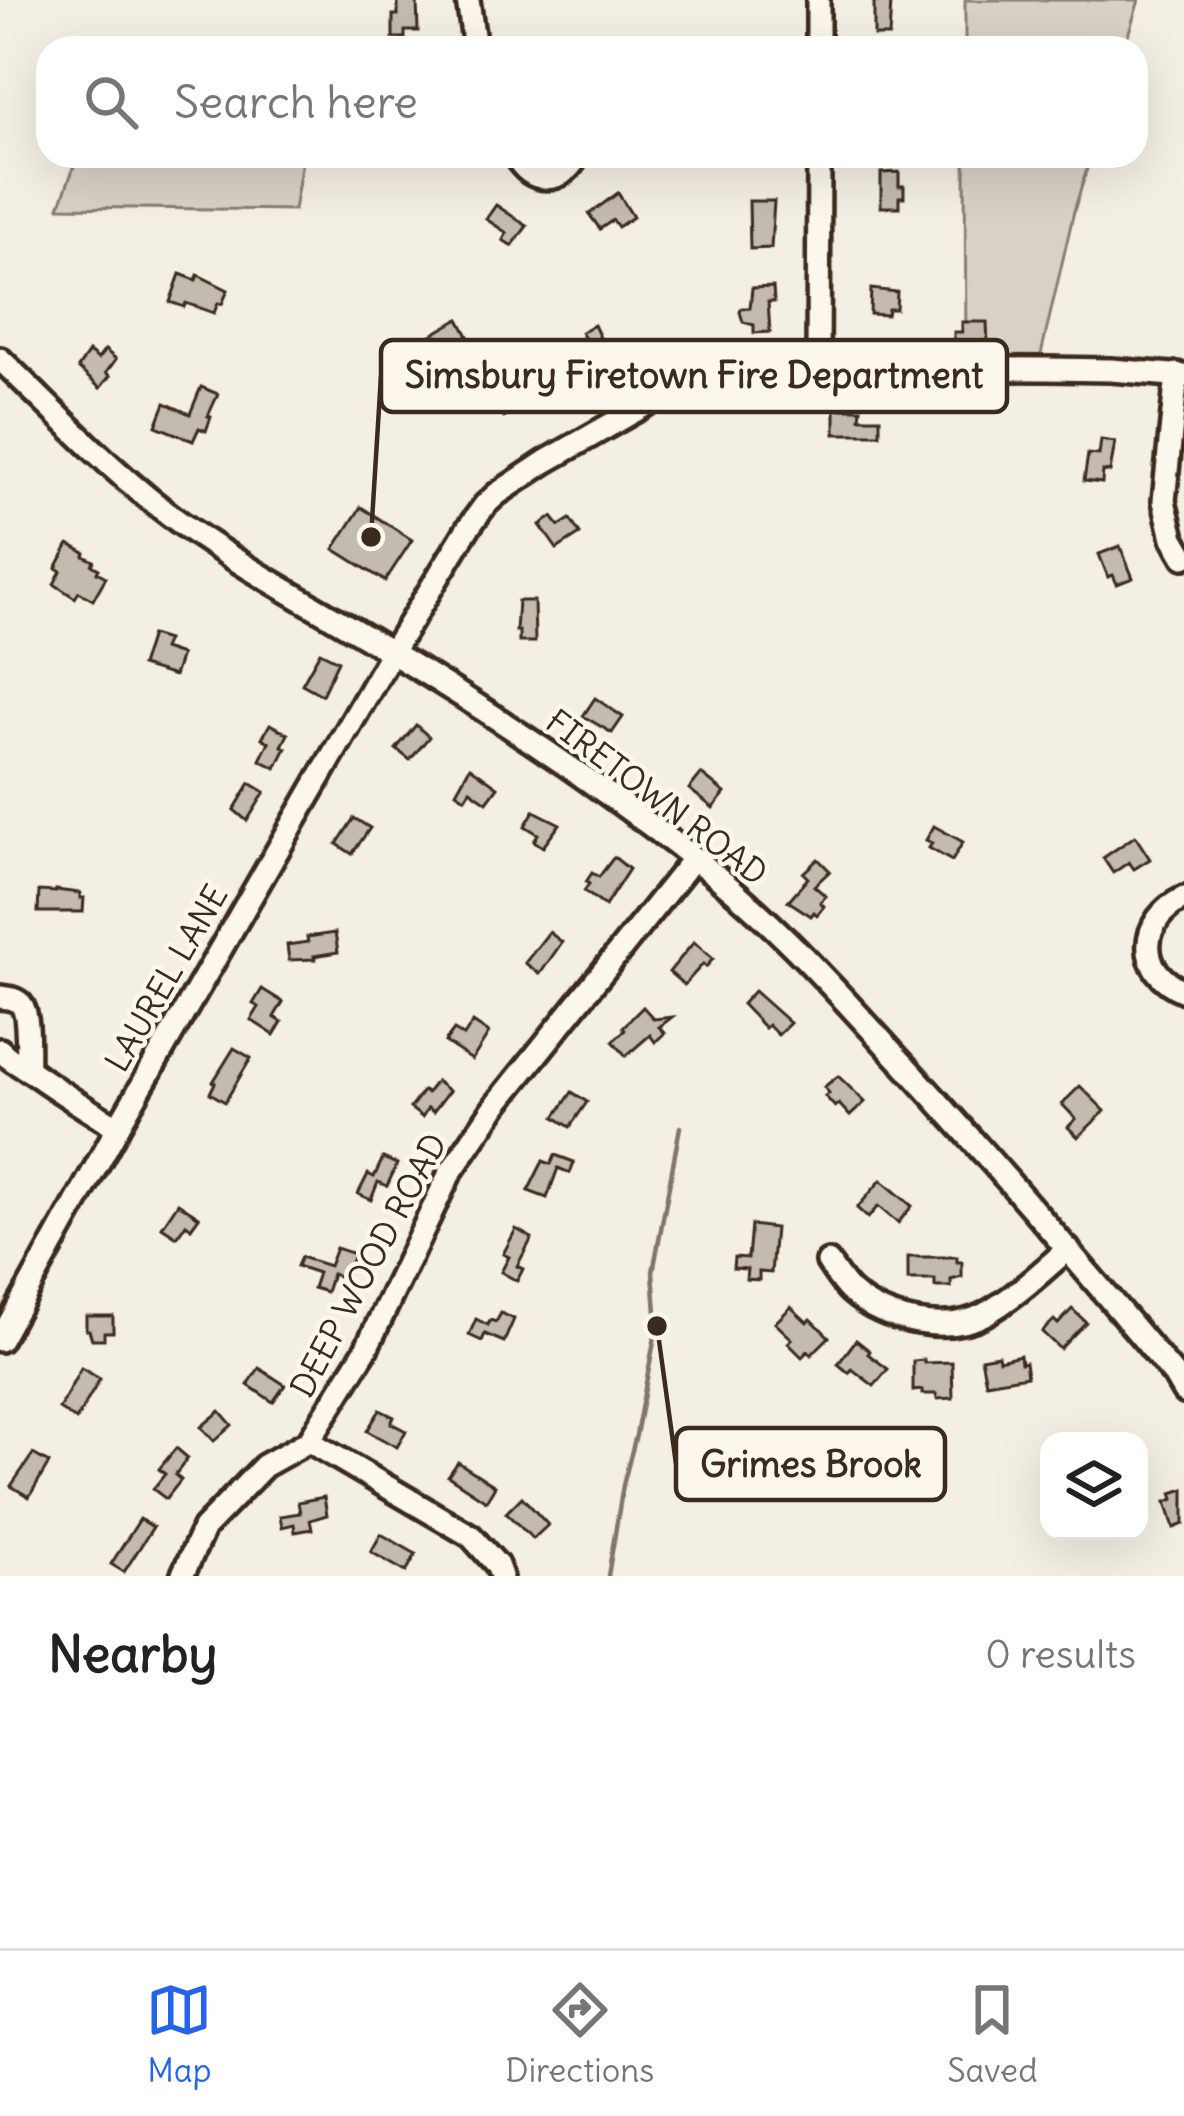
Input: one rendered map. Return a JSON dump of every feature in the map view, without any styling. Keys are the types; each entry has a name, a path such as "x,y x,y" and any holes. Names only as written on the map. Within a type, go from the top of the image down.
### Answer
{"street":[{"path":"468,0 473,36"},
{"path":"818,0 818,36"},
{"path":"522,168 552,178 571,168"},
{"path":"818,368 819,168"},
{"name":"FIRETOWN ROAD","path":"0,359 108,463 178,522 507,727 694,858 793,944 1068,1250 1184,1392"},
{"name":"LAUREL LANE","path":"0,1340 392,652 468,528 496,494 661,396 748,371 1111,370 1180,375"},
{"path":"1180,375 1164,501 1173,538 1184,557"},
{"name":"DEEP WOOD ROAD","path":"182,1576 204,1528 264,1466 309,1441 365,1351 450,1173 496,1105 694,858"},
{"path":"1184,898 1169,904 1158,916 1149,946 1160,976 1184,991"},
{"path":"0,997 22,1005 28,1070"},
{"path":"0,1050 118,1127"},
{"path":"828,1262 851,1292 890,1316 950,1324 982,1316 1068,1250"},
{"path":"309,1441 471,1536 502,1576"}],"shaded area":[{"path":"965,0 1139,0 1128,36 965,36"},
{"path":"74,168 301,168 294,210 59,207"},
{"path":"965,168 1087,168 1039,363 966,362"}],"building":[{"path":"398,0 417,0 418,31 393,36 393,15 398,15"},
{"path":"874,2 891,2 889,36 874,36"},
{"path":"899,172 904,197 899,197 899,207 881,207 881,173"},
{"path":"618,193 633,217 618,227 613,220 600,229 589,214"},
{"path":"749,201 774,201 771,248 750,249"},
{"path":"496,205 527,226 512,246 503,240 507,233 486,219"},
{"path":"180,274 196,280 198,275 228,290 214,313 170,302"},
{"path":"773,287 774,302 768,302 770,332 754,333 754,325 743,322 740,312 750,308 752,288"},
{"path":"871,289 897,292 896,309 888,309 887,315 870,314"},
{"path":"459,319 468,336 435,354 426,338"},
{"path":"962,322 987,322 988,345 954,346 954,332 962,332"},
{"path":"594,325 610,359 577,378 565,356 588,344 581,332"},
{"path":"105,350 116,359 100,388 78,368 89,352 98,359"},
{"path":"201,387 218,394 206,431 199,428 193,441 156,426 165,403 190,414"},
{"path":"524,389 531,403 504,417 497,403"},
{"path":"835,409 861,409 860,418 880,418 880,434 835,434"},
{"path":"1101,440 1115,442 1110,472 1103,471 1102,483 1084,481 1088,454 1099,455"},
{"path":"361,507 412,540 385,581 334,549"},
{"path":"552,517 559,526 570,519 580,534 557,549 540,525"},
{"path":"69,544 94,561 97,572 106,577 93,600 79,592 75,598 54,584 61,571 56,568"},
{"path":"1120,546 1133,578 1117,584 1113,575 1108,577 1099,554"},
{"path":"518,601 534,601 535,642 519,642"},
{"path":"151,635 167,640 163,649 181,655 174,676 141,666"},
{"path":"320,652 338,661 322,695 302,684"},
{"path":"595,698 623,717 612,733 583,716"},
{"path":"270,724 288,734 276,768 260,760 269,742 262,738"},
{"path":"416,725 429,737 410,760 396,749"},
{"path":"470,767 498,787 487,802 470,790 465,798 456,792"},
{"path":"701,774 725,793 713,808 689,789"},
{"path":"250,783 265,792 247,821 234,810"},
{"path":"534,811 560,824 543,847 534,841 538,834 525,826"},
{"path":"354,818 370,828 352,854 337,844"},
{"path":"934,826 963,842 952,861 929,848 932,843 926,840"},
{"path":"1135,836 1150,859 1134,869 1129,862 1113,873 1103,858"},
{"path":"614,857 629,869 605,906 584,891 592,873 599,877"},
{"path":"818,859 830,871 814,886 826,896 820,902 824,906 811,916 788,901 808,878 803,873"},
{"path":"39,891 80,893 83,912 38,912"},
{"path":"549,932 562,942 540,974 525,963"},
{"path":"335,933 338,952 289,960 287,945"},
{"path":"694,942 713,959 684,985 669,972"},
{"path":"262,989 283,1002 274,1017 282,1022 274,1035 251,1020"},
{"path":"754,991 790,1023 778,1035 742,1004"},
{"path":"643,1007 654,1019 672,1017 659,1027 665,1033 655,1042 650,1035 626,1056 613,1041"},
{"path":"473,1022 489,1033 472,1060 445,1042 454,1030 464,1036"},
{"path":"234,1048 251,1058 225,1102 210,1093"},
{"path":"838,1076 865,1102 850,1116 825,1096 829,1093 824,1087"},
{"path":"436,1081 449,1091 433,1112 428,1108 422,1117 410,1108"},
{"path":"1080,1086 1105,1111 1078,1137 1068,1127 1076,1119 1062,1104"},
{"path":"572,1092 587,1102 570,1127 555,1117"},
{"path":"555,1155 574,1162 570,1173 558,1168 547,1198 528,1191 543,1161 551,1164"},
{"path":"383,1158 397,1164 387,1186 378,1182 371,1200 358,1194 368,1174 374,1177"},
{"path":"881,1180 912,1206 898,1223 878,1206 868,1218 857,1208"},
{"path":"178,1203 199,1217 177,1237 162,1227"},
{"path":"751,1225 775,1228 771,1273 759,1272 759,1280 746,1279 747,1269 733,1268 734,1257 748,1258"},
{"path":"516,1229 532,1238 517,1266 523,1269 517,1281 501,1272 509,1257 503,1254"},
{"path":"336,1248 354,1254 346,1279 332,1274 326,1292 313,1288 318,1273 297,1266 301,1257 329,1266"},
{"path":"908,1257 957,1257 962,1262 962,1277 951,1280 951,1287 935,1287 935,1280 908,1280"},
{"path":"791,1307 829,1337 811,1355 808,1351 802,1357 775,1323"},
{"path":"1072,1309 1086,1322 1060,1349 1042,1332"},
{"path":"501,1313 514,1319 504,1342 485,1334 482,1341 469,1335 476,1319 488,1325"},
{"path":"86,1316 113,1316 113,1332 104,1332 104,1339 92,1339"},
{"path":"856,1340 888,1369 874,1386 838,1364"},
{"path":"998,1355 999,1360 1020,1355 1027,1376 986,1383 981,1358"},
{"path":"913,1361 952,1362 953,1398 937,1399 936,1394 913,1391"},
{"path":"81,1368 100,1379 76,1420 59,1409"},
{"path":"259,1368 285,1385 273,1402 248,1385"},
{"path":"380,1410 406,1431 397,1447 367,1431"},
{"path":"220,1411 232,1425 214,1441 201,1427"},
{"path":"176,1448 188,1458 175,1475 181,1480 166,1499 153,1489 165,1474 159,1469"},
{"path":"33,1454 49,1463 29,1497 11,1486"},
{"path":"458,1462 495,1486 486,1501 448,1476"},
{"path":"1184,1489 1184,1524 1174,1528 1166,1502 1174,1499 1172,1493"},
{"path":"324,1497 327,1515 310,1520 312,1529 295,1532 294,1524 282,1527 280,1516 300,1513 298,1502"},
{"path":"522,1497 548,1525 533,1539 506,1513"},
{"path":"140,1519 153,1527 124,1572 111,1564"},
{"path":"381,1534 416,1554 406,1572 371,1552"}],"waterway":[{"path":"608,1576 657,1326 653,1272 680,1127"}],"place":[{"name":"Simsbury Firetown Fire Department","path":"371,537"},
{"name":"Grimes Brook","path":"657,1326"}]}
